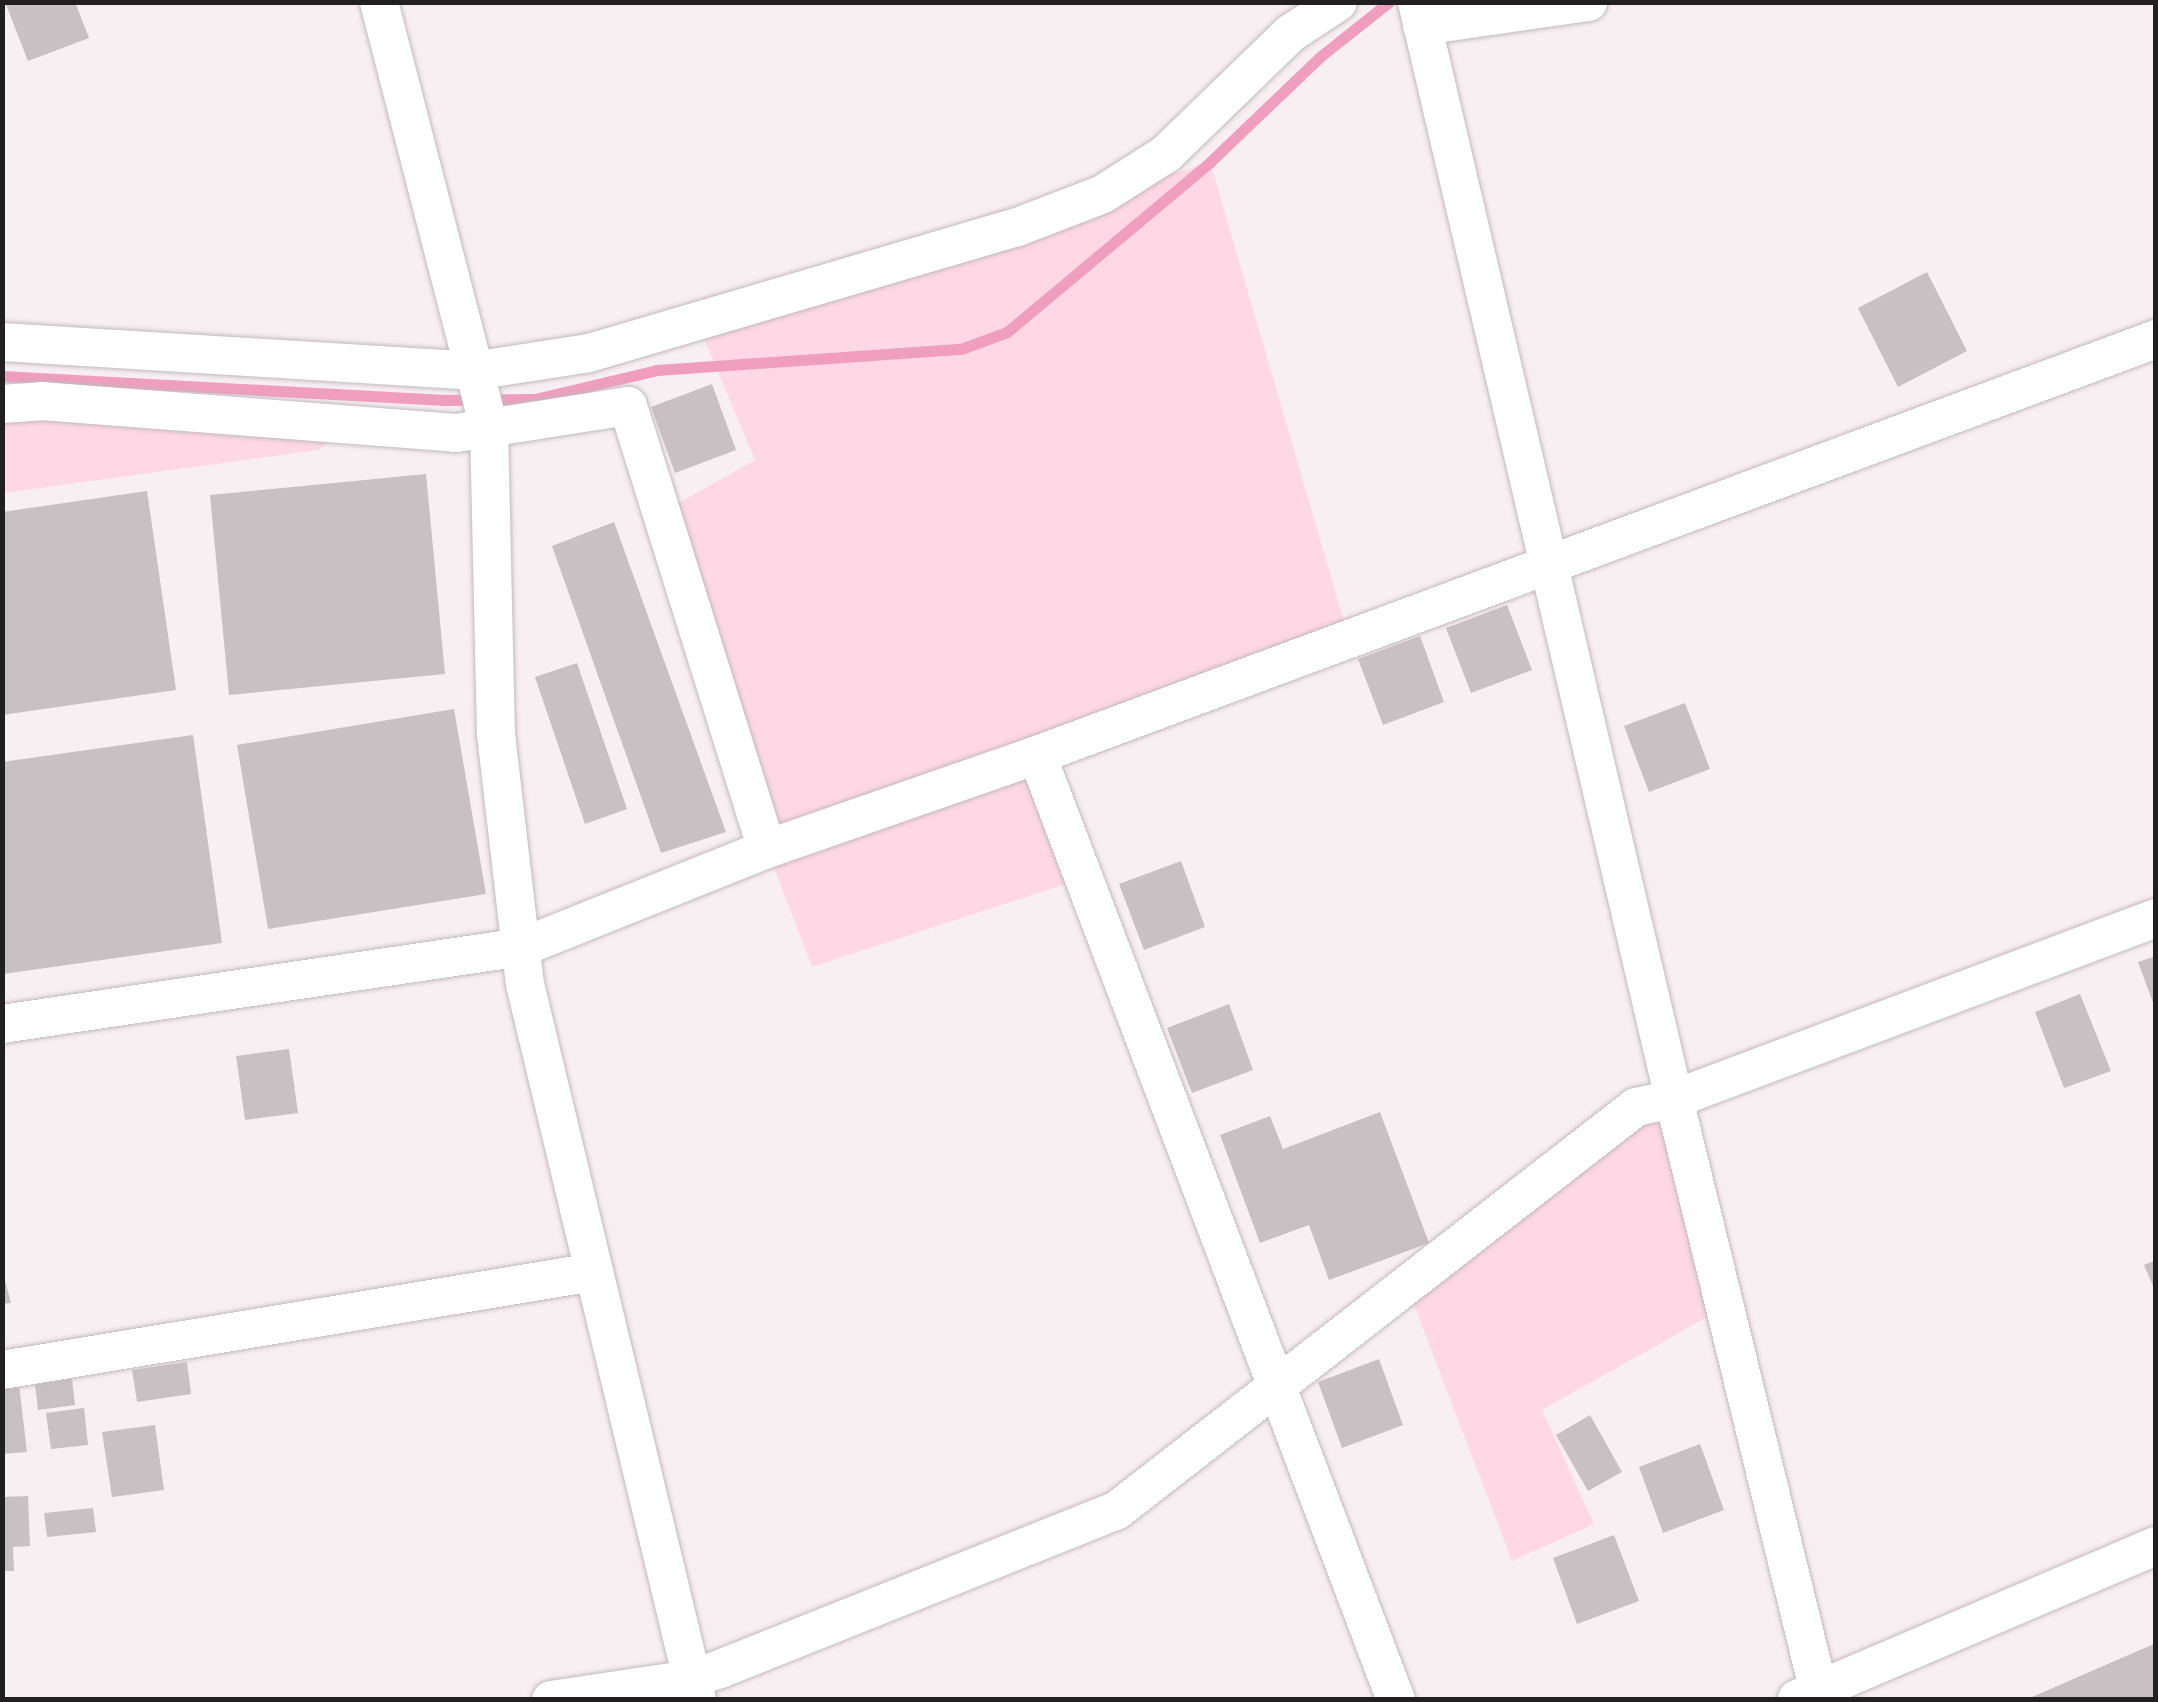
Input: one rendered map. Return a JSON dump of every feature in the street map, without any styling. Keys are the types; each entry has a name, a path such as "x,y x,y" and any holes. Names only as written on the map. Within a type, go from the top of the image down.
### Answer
{"street":[{"path":"379,2 464,317 473,371 489,427 496,734 525,984 694,1689"},
{"path":"2,342 473,371 589,353 1014,228 1104,194 1166,154 1292,33 1338,2"},
{"path":"1588,2 1420,14 1551,564 1811,1696 2156,1546"},
{"path":"2,1024 522,947 767,850 1038,755 2156,339"},
{"path":"2,404 40,401 456,433 628,406 767,850"},
{"path":"1038,755 1396,1700"},
{"path":"550,1700 694,1689 1116,1511 1636,1107 1674,1100 2156,918"},
{"path":"2,1370 594,1272"}],"shaded area":[{"path":"1210,162 1349,639 1037,755 1084,878 812,967 767,849 661,513 755,460 699,327"},
{"path":"2,409 338,435 318,450 3,493"},
{"path":"1667,1101 1725,1307 1542,1410 1594,1524 1512,1561 1406,1284"}],"building":[{"path":"5,2 75,2 89,38 28,61"},
{"path":"1927,272 1967,351 1898,387 1858,308"},
{"path":"712,384 736,450 675,473 651,407"},
{"path":"426,474 445,674 229,695 210,495"},
{"path":"147,491 176,690 2,715 2,512"},
{"path":"614,522 726,832 661,853 552,546"},
{"path":"1507,605 1532,670 1471,693 1446,628"},
{"path":"1420,636 1444,702 1383,725 1358,659"},
{"path":"577,663 627,809 585,824 535,677"},
{"path":"1685,703 1710,769 1649,792 1624,726"},
{"path":"454,709 486,894 268,929 237,745"},
{"path":"193,735 222,943 3,974 2,762"},
{"path":"1181,861 1205,927 1144,950 1119,884"},
{"path":"2156,956 2156,1008 2155,1008 2138,962"},
{"path":"2080,994 2111,1071 2064,1088 2035,1012"},
{"path":"1229,1004 1253,1070 1192,1093 1167,1028"},
{"path":"289,1049 298,1113 245,1120 236,1056"},
{"path":"1380,1112 1429,1243 1329,1280 1309,1225 1260,1243 1220,1135 1270,1116 1283,1149"},
{"path":"2156,1260 2156,1293 2144,1265"},
{"path":"2,1269 11,1303 2,1304"},
{"path":"1379,1359 1403,1425 1342,1448 1318,1382"},
{"path":"187,1362 191,1394 137,1402 132,1370"},
{"path":"72,1379 75,1405 38,1410 35,1384"},
{"path":"19,1385 27,1452 2,1454 2,1387"},
{"path":"84,1408 88,1445 51,1449 46,1413"},
{"path":"1590,1415 1622,1472 1588,1491 1556,1435"},
{"path":"155,1425 164,1490 112,1497 102,1432"},
{"path":"1700,1444 1724,1510 1663,1533 1639,1467"},
{"path":"28,1496 30,1546 13,1547 14,1571 2,1571 2,1497"},
{"path":"93,1508 96,1532 47,1537 44,1513"},
{"path":"1614,1535 1639,1601 1577,1624 1553,1558"},
{"path":"2156,1643 2156,1700 2025,1700"}],"waterway":[{"path":"2,376 445,400 535,399 657,370 961,349 1007,332 1210,162 1321,56 1389,2"}]}
